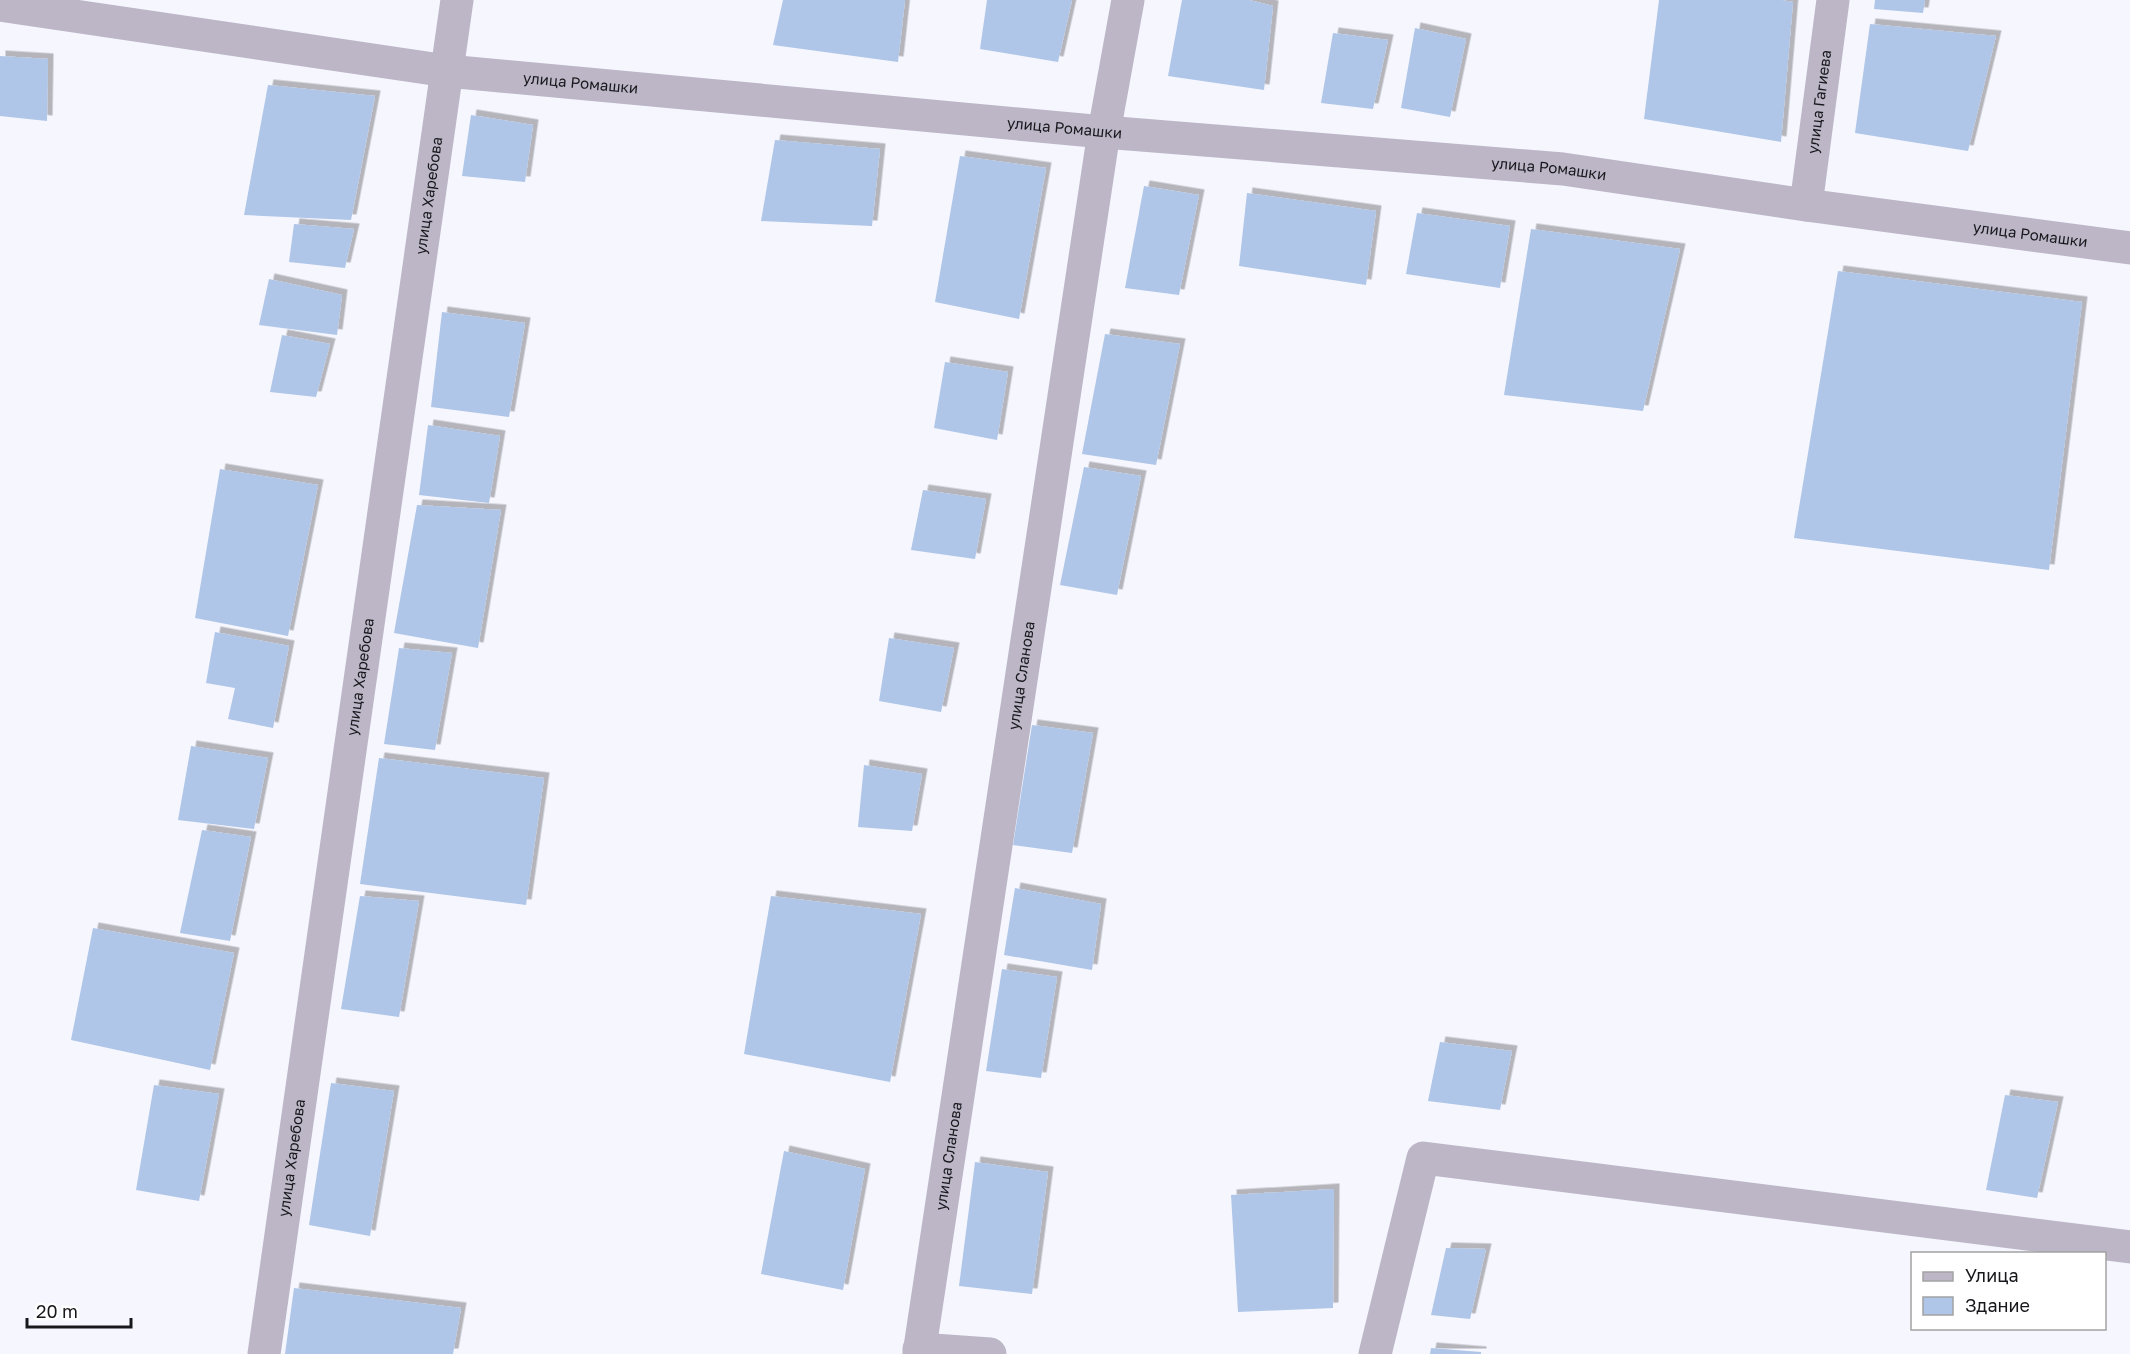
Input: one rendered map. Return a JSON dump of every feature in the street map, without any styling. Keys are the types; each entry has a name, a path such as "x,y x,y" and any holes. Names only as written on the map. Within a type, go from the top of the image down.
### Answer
{"street":[{"name":"улица Харебова","path":"264,1354 457,0"},
{"name":"улица Сланова","path":"919,1352 1104,132 1128,0"},
{"name":"улица Гагиева","path":"1806,205 1833,0"},
{"name":"улица Ромашки","path":"0,5 447,71 1104,132 1563,169 1806,205 2130,248"},
{"path":"1375,1354 1423,1158 2130,1247"},
{"path":"919,1352 990,1354"}],"building":[{"path":"783,0 905,0 898,62 773,45"},
{"path":"987,0 1072,0 1058,62 980,49"},
{"path":"1182,0 1249,0 1273,6 1264,90 1168,76"},
{"path":"1659,0 1781,0 1793,2 1781,142 1644,119"},
{"path":"1875,0 1925,0 1923,13 1874,9"},
{"path":"1870,24 1996,36 1968,151 1855,133"},
{"path":"1415,28 1466,39 1450,117 1401,108"},
{"path":"1333,33 1388,40 1373,109 1321,103"},
{"path":"0,56 48,59 47,121 0,116"},
{"path":"268,85 375,96 351,220 244,215"},
{"path":"471,115 533,125 525,182 462,176"},
{"path":"775,140 880,149 872,226 761,221"},
{"path":"960,156 1046,168 1019,319 935,302"},
{"path":"1144,186 1199,195 1179,295 1125,288"},
{"path":"1247,193 1376,211 1366,285 1239,266"},
{"path":"1417,213 1510,226 1500,288 1406,274"},
{"path":"294,224 354,229 345,268 289,262"},
{"path":"1531,229 1680,249 1643,411 1504,395"},
{"path":"1838,271 2082,302 2049,570 1794,538"},
{"path":"269,279 342,295 337,335 259,325"},
{"path":"442,312 525,323 509,417 431,407"},
{"path":"1105,334 1180,344 1156,465 1082,454"},
{"path":"282,335 330,344 316,397 270,392"},
{"path":"945,362 1008,372 997,440 934,428"},
{"path":"428,425 500,436 489,503 419,495"},
{"path":"1084,467 1141,476 1117,595 1060,585"},
{"path":"220,469 318,485 288,636 195,618"},
{"path":"923,490 986,499 975,559 911,550"},
{"path":"417,505 501,510 478,648 394,633"},
{"path":"215,632 289,646 273,728 228,719 235,688 206,683"},
{"path":"889,638 954,648 941,712 879,701"},
{"path":"399,648 452,653 435,750 384,744"},
{"path":"1032,725 1093,733 1072,853 1013,845"},
{"path":"191,746 268,758 254,829 178,820"},
{"path":"379,758 544,778 526,905 360,884"},
{"path":"864,765 922,774 912,831 858,827"},
{"path":"202,830 251,837 230,941 180,933"},
{"path":"1015,888 1101,904 1092,970 1004,955"},
{"path":"360,896 419,901 399,1017 341,1009"},
{"path":"771,896 921,914 890,1082 744,1054"},
{"path":"93,928 234,953 210,1070 71,1040"},
{"path":"1002,969 1057,977 1041,1078 986,1071"},
{"path":"1440,1042 1512,1051 1500,1110 1428,1101"},
{"path":"331,1083 394,1091 370,1236 309,1225"},
{"path":"154,1085 219,1094 199,1201 136,1190"},
{"path":"2005,1095 2058,1102 2037,1198 1986,1190"},
{"path":"784,1151 865,1169 843,1290 761,1274"},
{"path":"975,1162 1048,1172 1032,1294 959,1286"},
{"path":"1334,1189 1333,1308 1238,1312 1231,1195"},
{"path":"1446,1248 1486,1249 1470,1319 1431,1315"},
{"path":"294,1288 461,1308 453,1354 285,1354"},
{"path":"1431,1348 1481,1352 1481,1354 1430,1354"}]}
